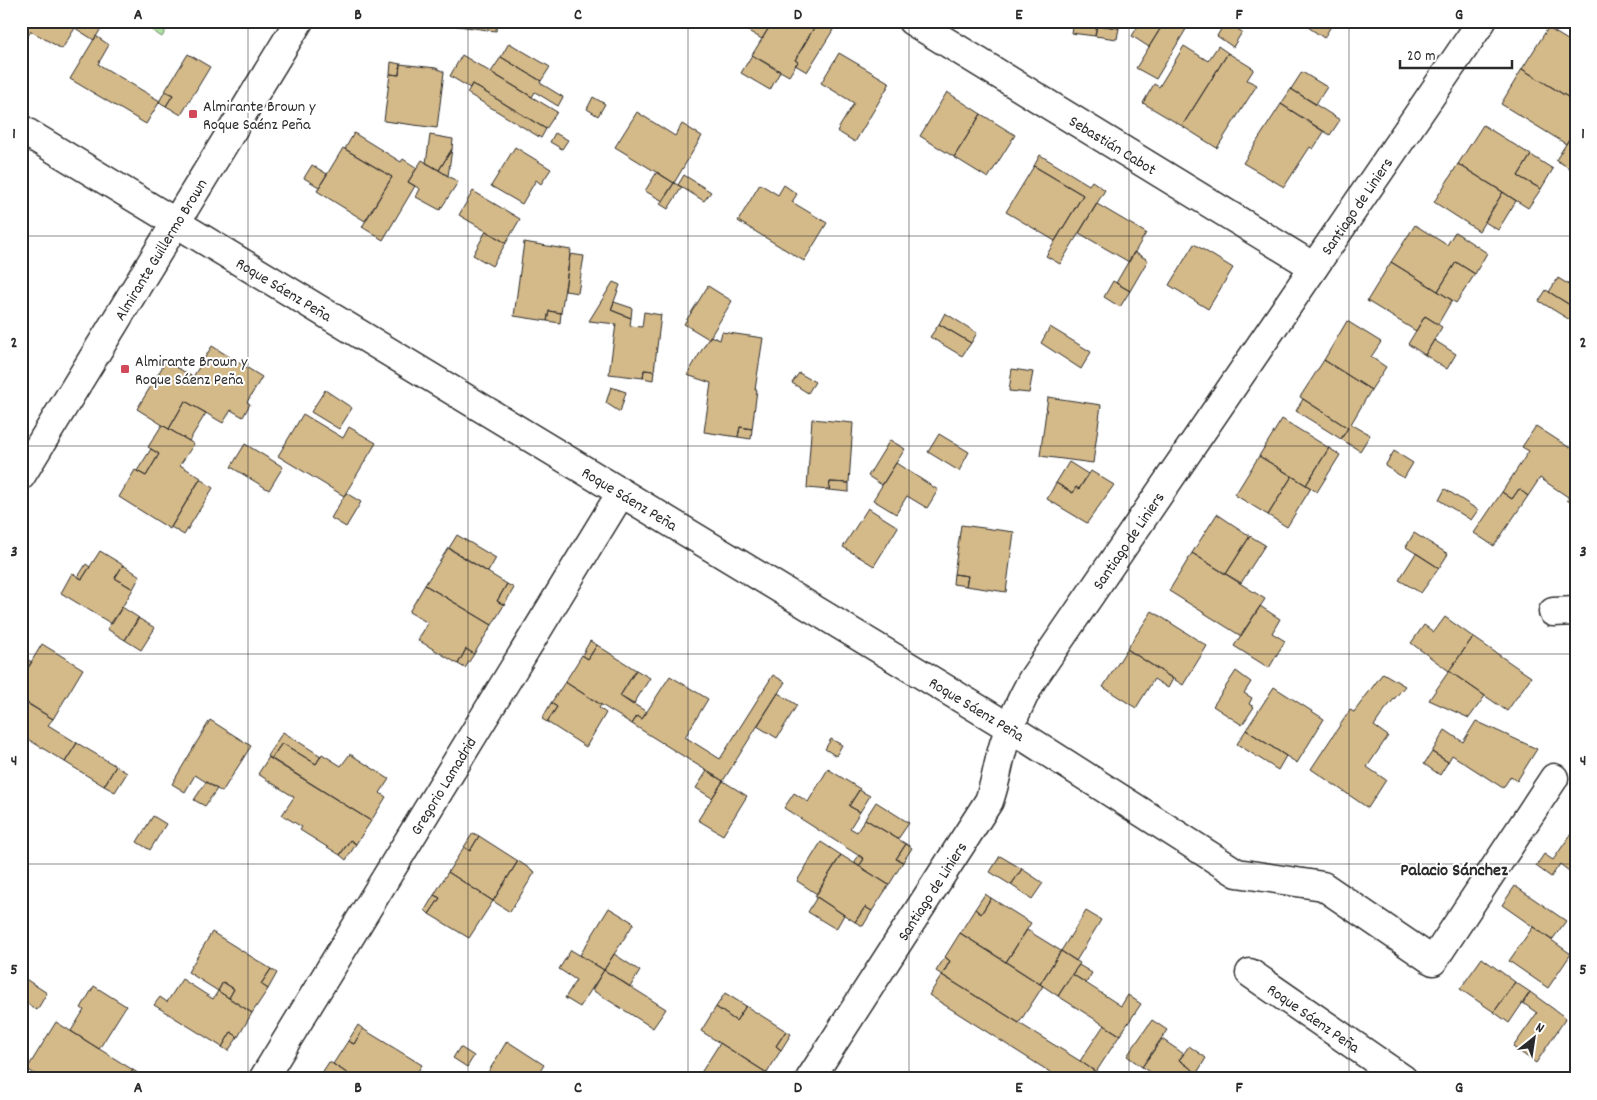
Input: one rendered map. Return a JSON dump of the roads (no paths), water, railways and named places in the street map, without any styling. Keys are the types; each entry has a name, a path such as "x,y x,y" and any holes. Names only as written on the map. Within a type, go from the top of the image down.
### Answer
{"street":[{"name":"Almirante Guillermo Brown","path":"21,476 299,21"},
{"name":"Sebastián Cabot","path":"912,21 1314,267"},
{"name":"Santiago de Liniers","path":"810,1079 989,801 1010,728 1032,680 1482,21"},
{"name":"Roque Sáenz Peña","path":"21,130 1010,728 1237,873 1323,886 1433,962 1554,778"},
{"name":"Gregorio Lamadrid","path":"264,1079 621,493"},
{"name":"Roque Sáenz Peña","path":"1250,973 1403,1079"}],"place":[{"name":"Almirante Brown y Roque Saénz Peña","path":"193,114"},
{"name":"Almirante Brown y Roque Sáenz Peña","path":"125,369"}],"district":[{"name":"Palacio Sánchez","path":"1454,869"}]}
